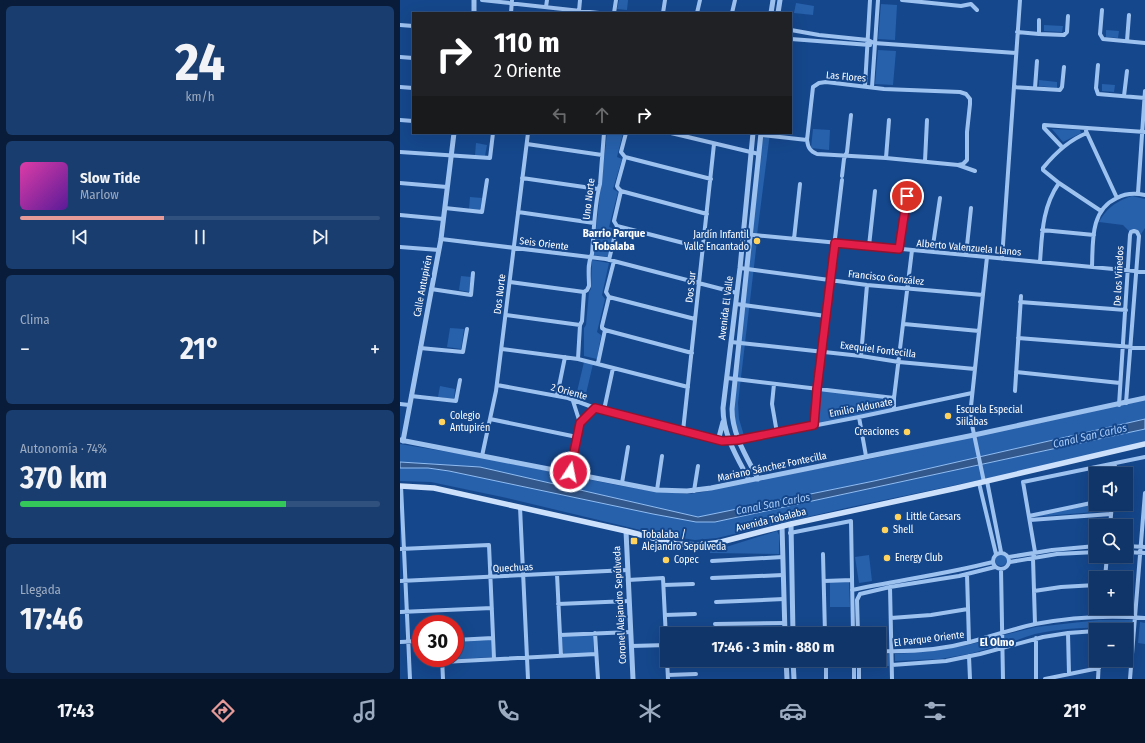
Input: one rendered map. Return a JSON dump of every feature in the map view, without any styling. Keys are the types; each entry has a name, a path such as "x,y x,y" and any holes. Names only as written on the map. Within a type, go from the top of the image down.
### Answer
{"main road":[{"name":"Avenida Tobalaba","path":"400,486 434,488 626,531 676,544 701,545 721,542 790,524 983,482 1145,444"}],"street":[{"path":"474,0 474,12"},
{"path":"482,0 512,2 589,12"},
{"path":"546,7 547,0"},
{"path":"579,11 580,0"},
{"path":"614,12 616,0"},
{"path":"663,12 665,0"},
{"path":"697,12 700,0"},
{"path":"732,12 735,0"},
{"path":"772,12 774,0"},
{"path":"778,12 780,0"},
{"path":"866,86 870,0"},
{"path":"872,87 878,0"},
{"path":"902,0 936,2 961,6 972,2 977,10"},
{"path":"1002,259 1020,0"},
{"path":"511,12 512,2"},
{"path":"1102,10 1101,38 1145,43"},
{"path":"1127,41 1129,15"},
{"path":"1018,32 1064,35 1067,32 1068,16"},
{"path":"1039,20 1039,34"},
{"path":"400,25 412,26"},
{"path":"792,30 819,35 868,40 874,43 1016,53"},
{"path":"792,39 868,46 874,43"},
{"path":"400,57 412,58"},
{"path":"1035,88 1037,61"},
{"path":"1098,65 1096,88 1098,94 1145,98"},
{"path":"1014,87 1060,90 1062,87 1064,67"},
{"path":"1124,96 1126,71"},
{"name":"Las Flores","path":"807,140 814,87 819,83 826,82 872,87 960,92 966,94 970,99 970,104 967,132 967,160 963,164 958,165"},
{"path":"400,88 412,88"},
{"path":"1138,193 1145,91"},
{"path":"814,425 842,178 848,152 851,116"},
{"path":"400,120 412,121"},
{"path":"886,158 889,120"},
{"path":"925,161 927,120"},
{"path":"1062,147 1043,126 1084,127 1143,132"},
{"path":"1084,127 1117,198"},
{"path":"1087,132 1062,147 1053,155 1043,170 1059,183 1101,211"},
{"name":"Calle Antupirén","path":"401,440 411,396 441,239 454,134"},
{"path":"400,152 490,158 493,134"},
{"name":"Dos Norte","path":"482,456 497,385 528,134"},
{"name":"Uno Norte","path":"578,359 584,292 589,286 590,257 592,254 594,222 600,184 604,134"},
{"path":"626,134 621,152 625,157 711,179"},
{"path":"675,134 759,154"},
{"name":"Avenida El Valle","path":"749,480 730,442 723,421 723,408 744,234 753,134"},
{"path":"761,134 807,140 808,148 817,154 925,161 958,165 975,171"},
{"name":"Avenida El Valle","path":"758,479 738,440 732,420 761,134"},
{"path":"527,144 602,155"},
{"name":"Dos Sur","path":"683,431 714,144"},
{"path":"625,157 617,186 621,191 707,214"},
{"path":"522,178 598,189"},
{"path":"445,208 482,212 487,180"},
{"path":"400,183 447,187"},
{"path":"1040,262 1042,230 1046,207 1054,189 1059,183"},
{"path":"794,239 800,184"},
{"path":"609,260 617,226 614,221 621,191"},
{"path":"869,246 875,191"},
{"path":"1092,267 1095,224 1101,211 1110,202 1127,194 1138,193 1145,195"},
{"path":"899,249 907,196"},
{"path":"932,252 940,198"},
{"path":"966,255 971,208"},
{"path":"518,212 594,222"},
{"path":"400,216 443,219"},
{"path":"617,226 703,248"},
{"path":"1042,230 1094,235"},
{"name":"De los Viñedos","path":"1119,404 1124,347 1129,242 1130,234 1134,231 1139,234 1126,403"},
{"name":"Alberto Valenzuela Llanos","path":"744,234 1145,272"},
{"name":"Seis Oriente","path":"441,239 609,260 737,293"},
{"path":"1129,242 1138,243"},
{"path":"400,247 439,250"},
{"path":"894,409 894,398 912,250"},
{"path":"987,257 972,393 972,420 981,466 986,512 996,554 994,564"},
{"path":"614,261 606,292 609,296 602,328 692,353"},
{"name":"Francisco González","path":"740,268 867,285 983,295"},
{"path":"431,289 470,294 473,273"},
{"path":"510,282 584,292"},
{"path":"861,356 867,285"},
{"path":"609,296 695,319"},
{"path":"1015,391 1021,296"},
{"path":"1020,302 1126,310"},
{"path":"736,304 826,316"},
{"path":"506,315 580,325"},
{"path":"904,324 979,331"},
{"path":"420,348 463,352 467,329"},
{"path":"598,363 606,330"},
{"path":"1018,338 1145,348"},
{"name":"Exequiel Fontecilla","path":"732,342 861,356 899,362 975,369"},
{"path":"502,349 598,363 688,387"},
{"path":"558,396 565,358"},
{"path":"604,410 613,368"},
{"path":"1016,372 1120,383"},
{"path":"727,378 894,398"},
{"path":"411,396 456,401 460,380"},
{"path":"774,384 772,404 777,433"},
{"name":"2 Oriente","path":"497,385 568,398 595,408 718,441 730,442"},
{"name":"Emilio Aldunate","path":"730,442 972,393"},
{"name":"Mariano Sánchez Fontecilla","path":"401,440 657,490 694,491 974,435 1145,398"},
{"path":"570,472 580,423 573,401"},
{"path":"400,404 409,405"},
{"path":"580,423 595,408"},
{"path":"859,417 866,456"},
{"path":"490,419 577,437"},
{"path":"718,441 723,421"},
{"path":"622,483 628,447"},
{"path":"657,490 662,456"},
{"path":"1035,624 1033,558 1035,552 1023,482 1145,457"},
{"path":"694,491 698,466"},
{"path":"983,482 1002,552"},
{"path":"400,486 402,549 410,679"},
{"path":"1130,679 1135,618 1143,553 1145,493"},
{"path":"1029,518 1089,504"},
{"path":"520,507 528,679"},
{"path":"986,512 992,511"},
{"path":"1111,511 1111,519"},
{"path":"1029,518 1111,514"},
{"name":"Avenida Tobalaba","path":"790,533 851,521 852,580"},
{"path":"790,524 793,627"},
{"path":"782,526 785,627"},
{"name":"Coronel Alejandro Sepúlveda","path":"626,531 633,679"},
{"path":"402,549 489,545 494,659"},
{"path":"1133,546 1143,547"},
{"path":"1009,559 1035,552 1089,547"},
{"path":"996,554 1002,552 1007,554 1009,559 1006,567 1001,569"},
{"path":"1009,559 1089,552"},
{"path":"1133,552 1143,553"},
{"path":"823,554 825,627"},
{"path":"712,561 783,557"},
{"path":"858,627 858,596 862,594 890,587 934,581 968,574 994,564"},
{"path":"852,590 994,564 1001,569"},
{"path":"783,565 788,566 791,572"},
{"path":"1001,569 1003,679"},
{"name":"Quechuas","path":"400,581 628,570"},
{"path":"557,574 561,656"},
{"path":"968,574 969,642"},
{"path":"712,578 783,575"},
{"path":"628,580 663,578 666,627"},
{"path":"824,581 852,580 853,627"},
{"path":"664,585 693,584"},
{"path":"1034,591 1061,587 1089,585"},
{"path":"890,587 892,679"},
{"path":"716,602 784,599"},
{"path":"558,604 629,601"},
{"path":"400,612 492,608"},
{"path":"891,618 931,615 968,609"},
{"path":"665,615 695,614"},
{"name":"El Parque Oriente","path":"886,652 918,650 969,642 1035,624 1071,619 1102,616 1145,618"},
{"path":"715,624 785,623"},
{"path":"560,635 630,632"},
{"path":"892,665 934,662 969,656 1036,638 1089,632"},
{"path":"595,633 598,679"},
{"path":"1068,633 1068,674"},
{"path":"464,640 493,638"},
{"path":"1036,638 1036,679"},
{"path":"400,642 412,642"},
{"path":"631,646 660,645"},
{"path":"464,660 596,654"},
{"path":"969,656 970,679"},
{"path":"442,667 443,679"},
{"path":"667,667 668,677 696,674"},
{"path":"786,667 787,679"},
{"path":"793,667 794,679"},
{"path":"826,667 826,679"},
{"path":"855,667 856,677"},
{"path":"856,677 858,667"},
{"path":"1045,679 1099,668 1098,679"}],"shaded area":[{"path":"619,0 628,0 627,10 617,9"},
{"path":"796,3 814,6 813,15 794,13"},
{"path":"881,4 897,5 895,40 878,39"},
{"path":"1044,25 1063,26 1062,32 1044,31"},
{"path":"1106,30 1119,31 1118,38 1106,37"},
{"path":"878,50 896,51 893,85 875,84"},
{"path":"1039,80 1057,82 1057,88 1039,86"},
{"path":"1102,84 1115,85 1114,92 1102,91"},
{"path":"813,129 830,130 829,150 811,148"},
{"path":"1052,129 1080,130 1081,133 1063,142"},
{"path":"607,134 623,134 617,157 622,159 613,189 618,192 609,227 615,229 608,257 593,255"},
{"path":"761,134 770,134 757,235 750,235"},
{"path":"476,143 487,145 485,156 475,155"},
{"path":"1132,196 1145,199 1145,228 1141,234 1130,232 1123,225 1099,222 1112,206 1121,200"},
{"path":"470,197 482,198 480,211 469,209"},
{"path":"750,241 757,241 738,403 739,419 745,439 738,440 732,420"},
{"path":"592,260 609,263 602,295 605,299 597,332 601,335 597,359 584,356 584,328 586,325 589,292 591,289"},
{"path":"461,276 471,277 469,292 459,290"},
{"path":"450,328 464,329 461,349 447,347"},
{"path":"584,362 593,364 585,398 576,396"},
{"path":"440,386 455,389 454,399 438,397"},
{"path":"817,389 894,398 894,409 815,425"},
{"path":"1145,400 1145,419 874,481 698,517 480,467 400,462 400,444 479,457 616,485 651,491 688,494 865,460"},
{"path":"1145,429 1145,443 1018,472 846,508 717,538 695,540 661,535 507,498 431,482 400,481 400,468 428,468 449,471 653,514 696,522 715,522"},
{"path":"1089,505 1089,511 1107,511 1032,517"},
{"path":"777,531 779,535 779,554 710,553 709,548 726,547"},
{"path":"1001,554 1005,556 1007,560 1005,564 1001,566 997,564 995,560 997,556"},
{"path":"869,555 872,581 859,583 855,557"},
{"path":"830,582 849,582 850,607 830,607"},
{"path":"1099,620 1134,620 1133,628 1133,623 1089,623 1089,628 1059,630 1035,634 1005,644 1004,635 1036,627"},
{"path":"1140,622 1145,623 1145,644 1138,643"},
{"path":"593,634 594,654 563,655 562,636"},
{"path":"999,637 1001,645 969,654 940,659 895,661 895,654 933,651 968,645"},
{"path":"491,640 492,657 464,659 464,642"},
{"path":"886,654 889,654 889,666 886,666"}],"water":[{"name":"Canal San Carlos","path":"1145,419 1145,429 715,522 696,522 653,514 449,471 428,468 400,468 400,462 480,467 698,517 874,481"}],"place":[{"name":"Jardín Infantil Valle Encantado","path":"757,241"},
{"name":"Escuela Especial Siilabas","path":"948,416"},
{"name":"Colegio Antupirén","path":"442,422"},
{"name":"Creaciones","path":"907,432"},
{"name":"Little Caesars","path":"898,517"},
{"name":"Shell","path":"885,530"},
{"name":"Tobalaba / Alejandro Sepúlveda","path":"634,541"},
{"name":"Energy Club","path":"887,558"},
{"name":"Copec","path":"666,560"}],"district":[{"name":"Barrio Parque Tobalaba","path":"614,239"},
{"name":"El Olmo","path":"997,642"}],"route":[{"path":"570,472 580,423 595,408 713,439 730,442 814,425 835,243 899,249 907,196"}]}
